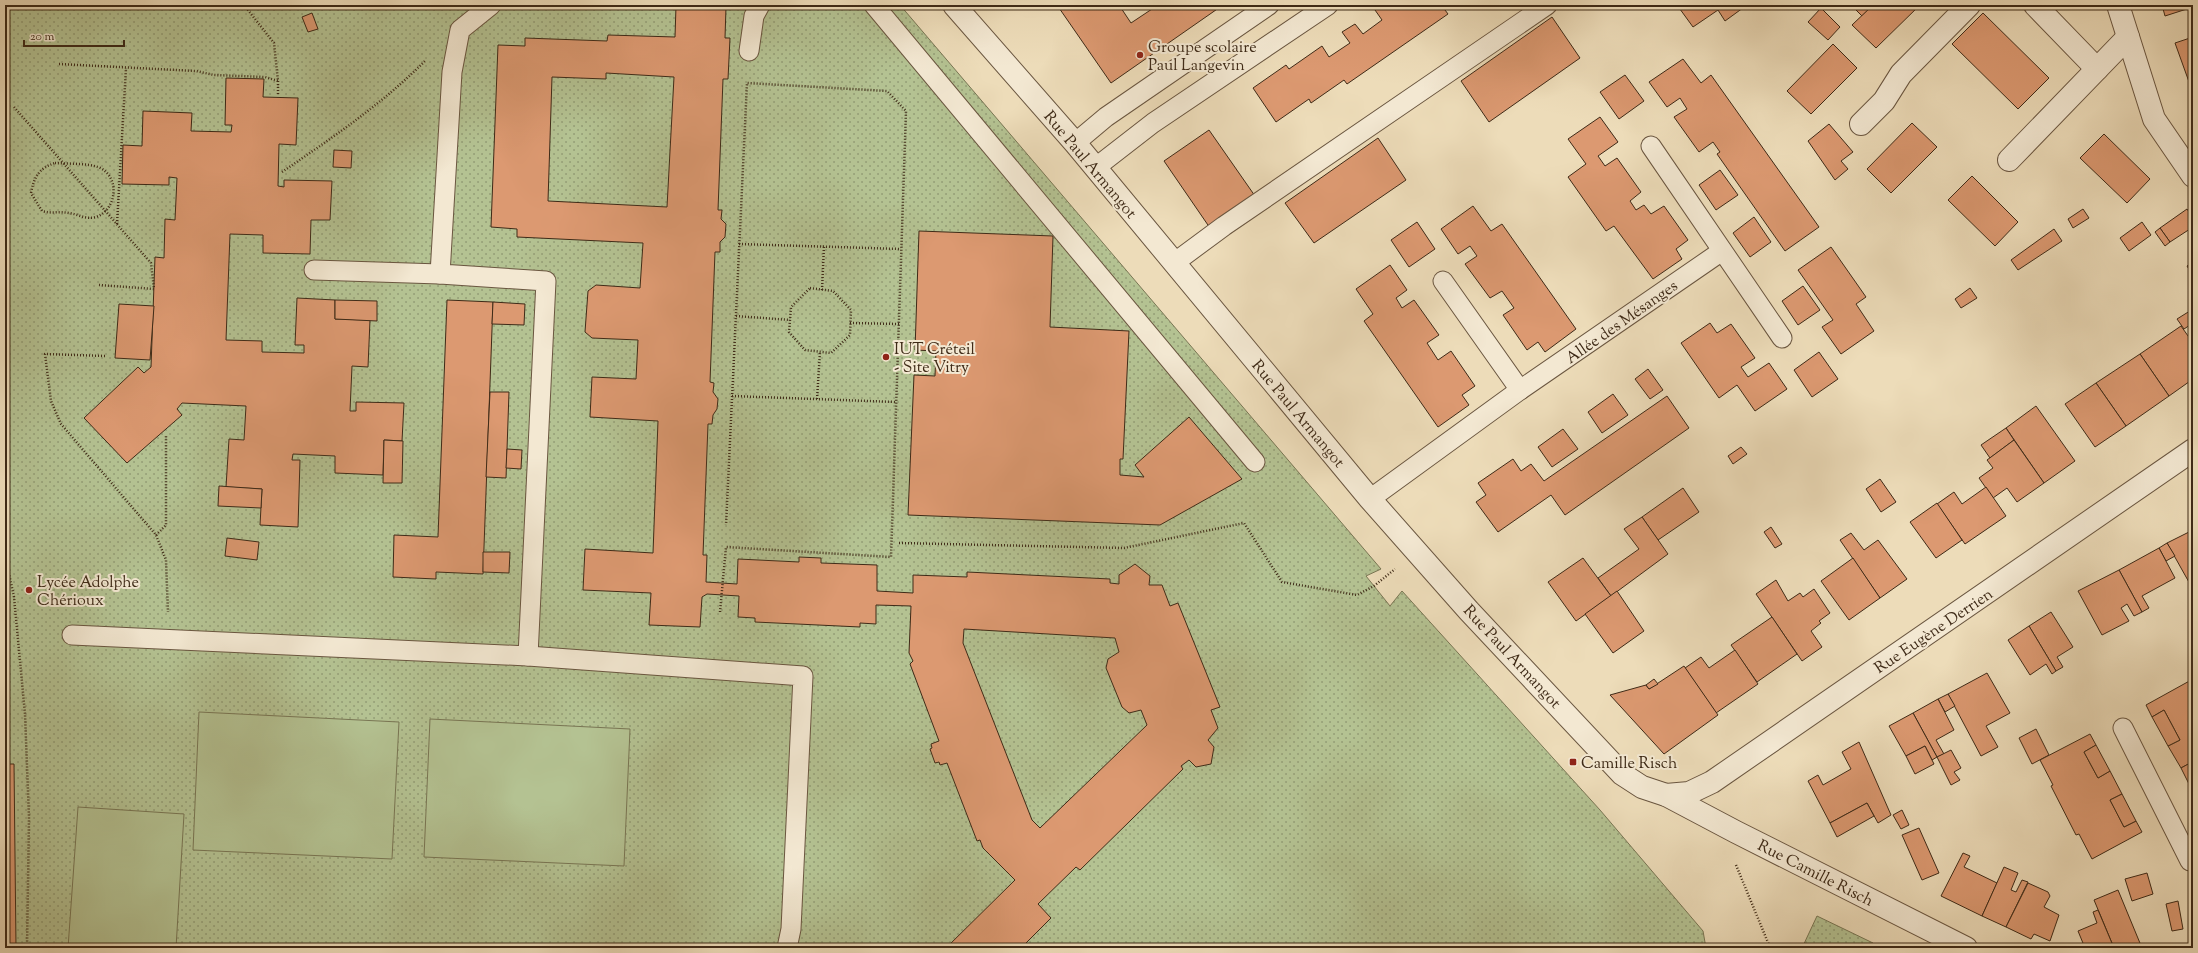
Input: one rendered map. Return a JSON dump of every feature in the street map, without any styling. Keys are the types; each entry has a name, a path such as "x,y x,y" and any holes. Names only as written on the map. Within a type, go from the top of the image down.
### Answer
{"street":[{"name":"Rue Paul Armangot","path":"954,5 1075,143 1370,499 1469,611 1572,718 1603,755 1622,774 1642,787 1666,795"},
{"path":"1861,124 1884,101 1901,74 1969,5"},
{"path":"2035,5 2097,69"},
{"path":"2118,5 2154,118 2193,176"},
{"path":"2009,160 2128,37"},
{"name":"Rue Eugène Derrien","path":"1666,795 1689,793 1712,782 2193,450"},
{"name":"Rue Camille Risch","path":"1666,795 1966,948"}],"lane":[{"path":"440,274 452,72 460,30 491,5"},
{"path":"749,51 754,16 760,5"},
{"path":"874,5 1255,462"},
{"path":"1075,143 1106,117 1269,5"},
{"path":"1095,168 1154,122 1328,5"},
{"path":"1174,263 1224,226 1547,5"},
{"path":"1650,146 1782,338"},
{"name":"Allée des Mésanges","path":"1370,499 1520,390 1722,251"},
{"path":"314,270 440,274 546,282 528,656"},
{"path":"1443,281 1520,390"},
{"path":"72,635 528,656 803,676 791,930 787,948"},
{"path":"2123,728 2190,861 2193,860"}],"path":[{"path":"244,5 274,43 278,94"},
{"path":"282,172 356,122 404,82 429,58"},
{"path":"59,64 196,71 214,75 265,77 278,81"},
{"path":"117,224 126,68"},
{"path":"720,612 726,547 891,557 906,111 887,91 747,82 726,525"},
{"path":"14,107 151,263 154,289 99,285"},
{"path":"55,163 92,165 100,168 108,175 113,183 113,200 106,211 88,219 70,213 52,214 42,210 31,193 35,178 45,166 55,163"},
{"path":"739,244 901,249"},
{"path":"822,290 824,246"},
{"path":"810,288 822,290 833,291 851,310 850,335 831,353 805,350 789,332 791,307 810,288"},
{"path":"736,316 790,320"},
{"path":"850,323 899,324"},
{"path":"817,399 820,352"},
{"path":"105,356 45,354 51,400 61,424 156,535 166,560 169,639"},
{"path":"732,396 896,402"},
{"path":"156,535 166,525 166,436"},
{"path":"900,543 1124,548 1244,523 1282,582 1357,594 1374,586 1417,551"},
{"path":"5,555 14,597 25,714 29,817 27,948"},
{"path":"1736,832 1728,846 1769,948"}],"green space":[{"path":"5,5 900,5 1381,569 1366,576 1390,606 1402,591 1600,810 1703,931 1706,948 5,948"},
{"path":"199,712 399,722 392,859 193,850"},
{"path":"430,719 630,729 624,866 424,857"},
{"path":"78,807 184,814 176,948 68,948"},
{"path":"1817,916 1873,943 1868,948 1802,948"}],"building":[{"path":"1057,5 1119,5 1131,23 1158,5 1223,5 1111,83"},
{"path":"1382,5 1453,5 1445,10 1448,14 1347,84 1344,80 1311,103 1309,99 1276,122 1253,88 1286,65 1289,69 1322,46 1329,57 1350,43 1342,32 1355,24 1363,34 1382,20 1375,10"},
{"path":"1677,5 1714,5 1718,10 1693,27"},
{"path":"1725,5 1747,5 1725,21 1718,10"},
{"path":"1851,5 1873,5 1862,16"},
{"path":"1873,5 1920,5 1876,48 1852,25"},
{"path":"2162,5 2193,5 2193,7 2165,16"},
{"path":"676,6 726,7 725,38 730,38 728,79 723,79 718,210 722,210 721,219 726,224 725,237 720,242 720,252 715,252 710,382 714,383 713,392 718,399 717,409 713,415 712,424 708,424 703,555 707,555 706,582 737,584 738,559 799,562 799,557 821,558 821,563 877,565 877,591 913,593 913,575 967,577 967,572 1110,579 1110,583 1119,584 1119,575 1135,564 1150,576 1149,585 1162,585 1170,606 1178,603 1220,707 1211,710 1218,728 1208,740 1214,747 1211,764 1196,767 1189,760 1181,766 1183,769 1080,870 1076,867 1038,904 1051,918 1021,948 946,948 1015,880 983,848 980,840 977,841 947,763 940,765 939,762 935,763 930,749 932,748 931,744 939,741 910,664 913,661 909,653 911,606 876,605 876,624 860,623 860,627 755,622 755,618 738,617 739,596 707,594 702,597 700,627 649,625 651,593 583,590 585,549 653,553 658,421 590,417 592,377 636,379 638,340 592,338 585,332 588,291 596,285 640,288 643,243 517,237 517,229 491,227 498,45 525,46 525,38 607,41 608,35 675,37","holes":["606,73 674,77 667,207 548,201 552,77 606,79","964,629 1115,638 1119,652 1108,659 1106,668 1122,707 1129,713 1141,710 1147,725 1040,828 1032,820 963,643"]},
{"path":"1821,8 1840,27 1828,40 1808,22"},
{"path":"312,13 318,29 308,32 302,17"},
{"path":"1983,13 2049,78 2018,109 1952,44"},
{"path":"1552,17 1580,58 1489,122 1461,81"},
{"path":"2193,37 2193,93 2175,43"},
{"path":"1833,44 1857,68 1811,114 1787,91"},
{"path":"1683,59 1701,83 1711,75 1819,227 1785,251 1717,154 1720,152 1713,142 1699,152 1674,117 1687,109 1680,98 1667,107 1649,82"},
{"path":"1625,75 1644,101 1619,119 1600,92"},
{"path":"226,78 264,79 263,97 298,98 296,145 279,144 278,186 284,187 284,180 332,181 330,220 311,220 310,254 263,253 263,235 230,234 226,340 262,341 262,352 304,353 304,345 295,345 297,298 335,300 335,319 370,320 368,367 352,366 350,411 356,411 356,402 404,403 402,441 384,440 383,475 335,473 335,456 293,454 292,460 300,460 298,527 260,525 262,489 226,487 229,439 244,440 246,406 182,403 177,409 182,415 127,463 84,418 138,367 144,373 151,367 155,257 164,258 165,219 175,220 177,178 169,177 169,185 122,184 123,145 142,146 143,111 192,113 191,131 231,132 232,125 225,125"},
{"path":"1600,117 1618,142 1598,156 1605,166 1617,158 1641,192 1630,201 1636,210 1644,205 1651,214 1664,206 1688,240 1676,249 1682,259 1653,279 1614,226 1606,231 1568,177 1586,164 1568,139"},
{"path":"1912,123 1937,147 1891,193 1867,169"},
{"path":"1829,124 1853,152 1841,161 1848,169 1835,180 1808,141"},
{"path":"1209,130 1255,196 1210,228 1164,161"},
{"path":"2104,134 2150,179 2127,203 2080,158"},
{"path":"1378,138 1406,180 1314,243 1285,203"},
{"path":"334,150 352,151 351,168 333,167"},
{"path":"1720,170 1738,195 1716,210 1699,185"},
{"path":"1972,176 2018,222 1995,246 1948,200"},
{"path":"1473,206 1491,231 1502,224 1576,329 1545,352 1538,342 1527,350 1503,315 1514,308 1502,291 1490,298 1465,264 1477,256 1470,246 1458,254 1441,229"},
{"path":"2083,209 2089,218 2073,228 2068,219"},
{"path":"2187,209 2193,218 2193,227 2170,242 2160,228"},
{"path":"1754,217 1771,242 1750,257 1733,233"},
{"path":"1417,222 1435,249 1409,267 1391,240"},
{"path":"2142,222 2151,235 2129,251 2120,238"},
{"path":"2160,228 2170,242 2165,246 2155,232"},
{"path":"2054,229 2062,241 2018,270 2011,260"},
{"path":"919,231 1053,236 1050,327 1129,331 1123,459 1120,459 1120,475 1144,477 1135,465 1189,417 1242,479 1160,525 908,515 914,375 935,376 936,351 915,350"},
{"path":"1831,247 1866,297 1856,304 1874,331 1841,354 1822,327 1833,320 1798,270"},
{"path":"2193,262 2193,276 2187,266"},
{"path":"1390,265 1407,290 1396,298 1402,308 1414,300 1439,335 1427,343 1438,360 1451,351 1475,386 1462,395 1469,405 1438,427 1364,321 1373,314 1356,289"},
{"path":"1803,286 1820,310 1798,325 1782,301"},
{"path":"1970,288 1977,298 1961,308 1955,299"},
{"path":"335,300 377,301 377,321 335,319"},
{"path":"447,300 493,302 483,574 436,572 436,579 393,577 394,535 438,537"},
{"path":"493,302 525,304 524,325 492,324"},
{"path":"119,304 154,306 150,360 115,358"},
{"path":"2193,309 2193,323 2184,329 2177,319"},
{"path":"1710,323 1717,333 1731,324 1755,358 1741,367 1748,377 1769,363 1787,389 1755,411 1737,385 1719,398 1681,343"},
{"path":"2181,326 2193,343 2193,379 2169,396 2140,354"},
{"path":"1819,352 1838,379 1812,397 1794,370"},
{"path":"2140,354 2169,396 2126,426 2096,383"},
{"path":"1648,369 1663,390 1650,399 1635,379"},
{"path":"2096,383 2126,426 2095,447 2065,404"},
{"path":"490,392 509,392 506,478 486,477"},
{"path":"1613,394 1628,415 1602,433 1588,412"},
{"path":"1667,396 1689,428 1565,515 1551,495 1498,532 1476,502 1486,495 1478,483 1513,459 1521,471 1531,464 1544,481"},
{"path":"2036,406 2075,461 2044,483 2006,428"},
{"path":"2006,428 2014,440 1990,458 1981,445"},
{"path":"1563,429 1578,449 1552,467 1538,447"},
{"path":"384,440 403,441 402,483 383,483"},
{"path":"2014,440 2044,483 2017,502 2007,488 1993,498 1979,478 1993,468 1987,460"},
{"path":"1741,447 1747,454 1733,464 1728,456"},
{"path":"507,449 522,450 521,469 506,468"},
{"path":"1880,479 1896,502 1881,512 1866,489"},
{"path":"219,486 262,489 261,508 218,506"},
{"path":"1986,487 2006,516 1965,544 1937,504 1954,492 1962,504"},
{"path":"1683,488 1699,512 1658,540 1642,517"},
{"path":"1937,503 1962,540 1936,558 1910,522"},
{"path":"1642,517 1668,554 1611,596 1598,578 1639,549 1624,529"},
{"path":"1771,527 1782,544 1775,548 1764,532"},
{"path":"2193,530 2193,583 2190,584 2167,543"},
{"path":"1851,533 1864,550 1878,540 1907,579 1880,598 1840,540"},
{"path":"227,538 259,542 257,560 225,556"},
{"path":"2167,543 2175,556 2166,561 2159,548"},
{"path":"2159,548 2175,578 2142,596 2149,608 2142,612 2119,570"},
{"path":"483,552 510,552 509,573 483,572"},
{"path":"1583,558 1611,596 1576,621 1548,582"},
{"path":"1853,558 1880,598 1849,620 1821,581"},
{"path":"2119,570 2142,612 2134,616 2127,604 2121,608 2129,621 2102,635 2078,591"},
{"path":"1776,580 1788,601 1800,593 1803,597 1814,589 1830,613 1819,621 1821,623 1811,631 1822,647 1802,661 1756,594"},
{"path":"1617,591 1644,631 1613,653 1585,614"},
{"path":"2051,612 2073,647 2057,657 2063,667 2056,671 2029,626"},
{"path":"1772,617 1797,654 1757,682 1731,645"},
{"path":"2029,626 2056,671 2052,674 2046,664 2030,675 2008,640"},
{"path":"1735,650 1758,684 1716,713 1685,668 1701,657 1709,668"},
{"path":"1684,666 1718,715 1664,754 1610,695 1646,685 1649,689"},
{"path":"1987,673 2010,713 1986,726 1998,747 1981,756 1948,694"},
{"path":"1654,679 1658,684 1649,689 1646,685"},
{"path":"2193,679 2193,765 2192,762 2181,768 2168,746 2180,740 2164,710 2152,717 2146,705"},
{"path":"1948,694 1955,706 1945,712 1938,699"},
{"path":"1938,699 1954,730 1936,740 1944,754 1937,757 1913,713"},
{"path":"2164,710 2180,740 2168,746 2152,717"},
{"path":"1913,713 1937,757 1932,760 1925,746 1906,756 1889,726"},
{"path":"2036,729 2049,755 2032,764 2019,738"},
{"path":"2090,734 2096,745 2084,752 2098,778 2110,771 2122,794 2110,800 2124,827 2136,821 2142,832 2092,859 2079,834 2076,835 2051,786 2053,785 2040,760"},
{"path":"1859,742 1891,815 1878,823 1867,803 1830,823 1808,781 1818,775 1823,785 1851,769 1842,752"},
{"path":"2096,745 2110,771 2098,778 2084,752"},
{"path":"1925,746 1934,764 1915,774 1906,756"},
{"path":"1951,750 1961,768 1954,772 1960,780 1951,785 1937,757"},
{"path":"2192,762 2193,765 2193,792 2181,768"},
{"path":"5,764 14,764 16,948 5,948"},
{"path":"2122,794 2136,821 2124,827 2110,800"},
{"path":"1867,803 1874,816 1837,837 1830,823"},
{"path":"1902,810 1909,825 1901,829 1893,815"},
{"path":"1919,828 1939,873 1922,880 1902,835"},
{"path":"1963,853 1970,856 1964,867 1997,883 1982,916 1941,896"},
{"path":"2004,867 2018,873 2011,890 2016,892 2022,880 2028,882 2006,927 1982,916"},
{"path":"2147,873 2153,894 2132,901 2125,879"},
{"path":"2028,883 2048,892 2050,896 2044,907 2059,915 2050,941 2034,934 2031,939 2006,927"},
{"path":"2118,890 2142,948 2114,948 2094,900"},
{"path":"2178,901 2183,929 2172,931 2166,904"},
{"path":"2098,910 2114,948 2085,948 2078,931 2097,923 2093,912"}],"place":[{"name":"Groupe scolaire Paul Langevin","path":"1140,55"},
{"name":"IUT Créteil - Site Vitry","path":"886,357"},
{"name":"Lycée Adolphe Chérioux","path":"29,590"},
{"name":"Camille Risch","path":"1573,762"}]}
